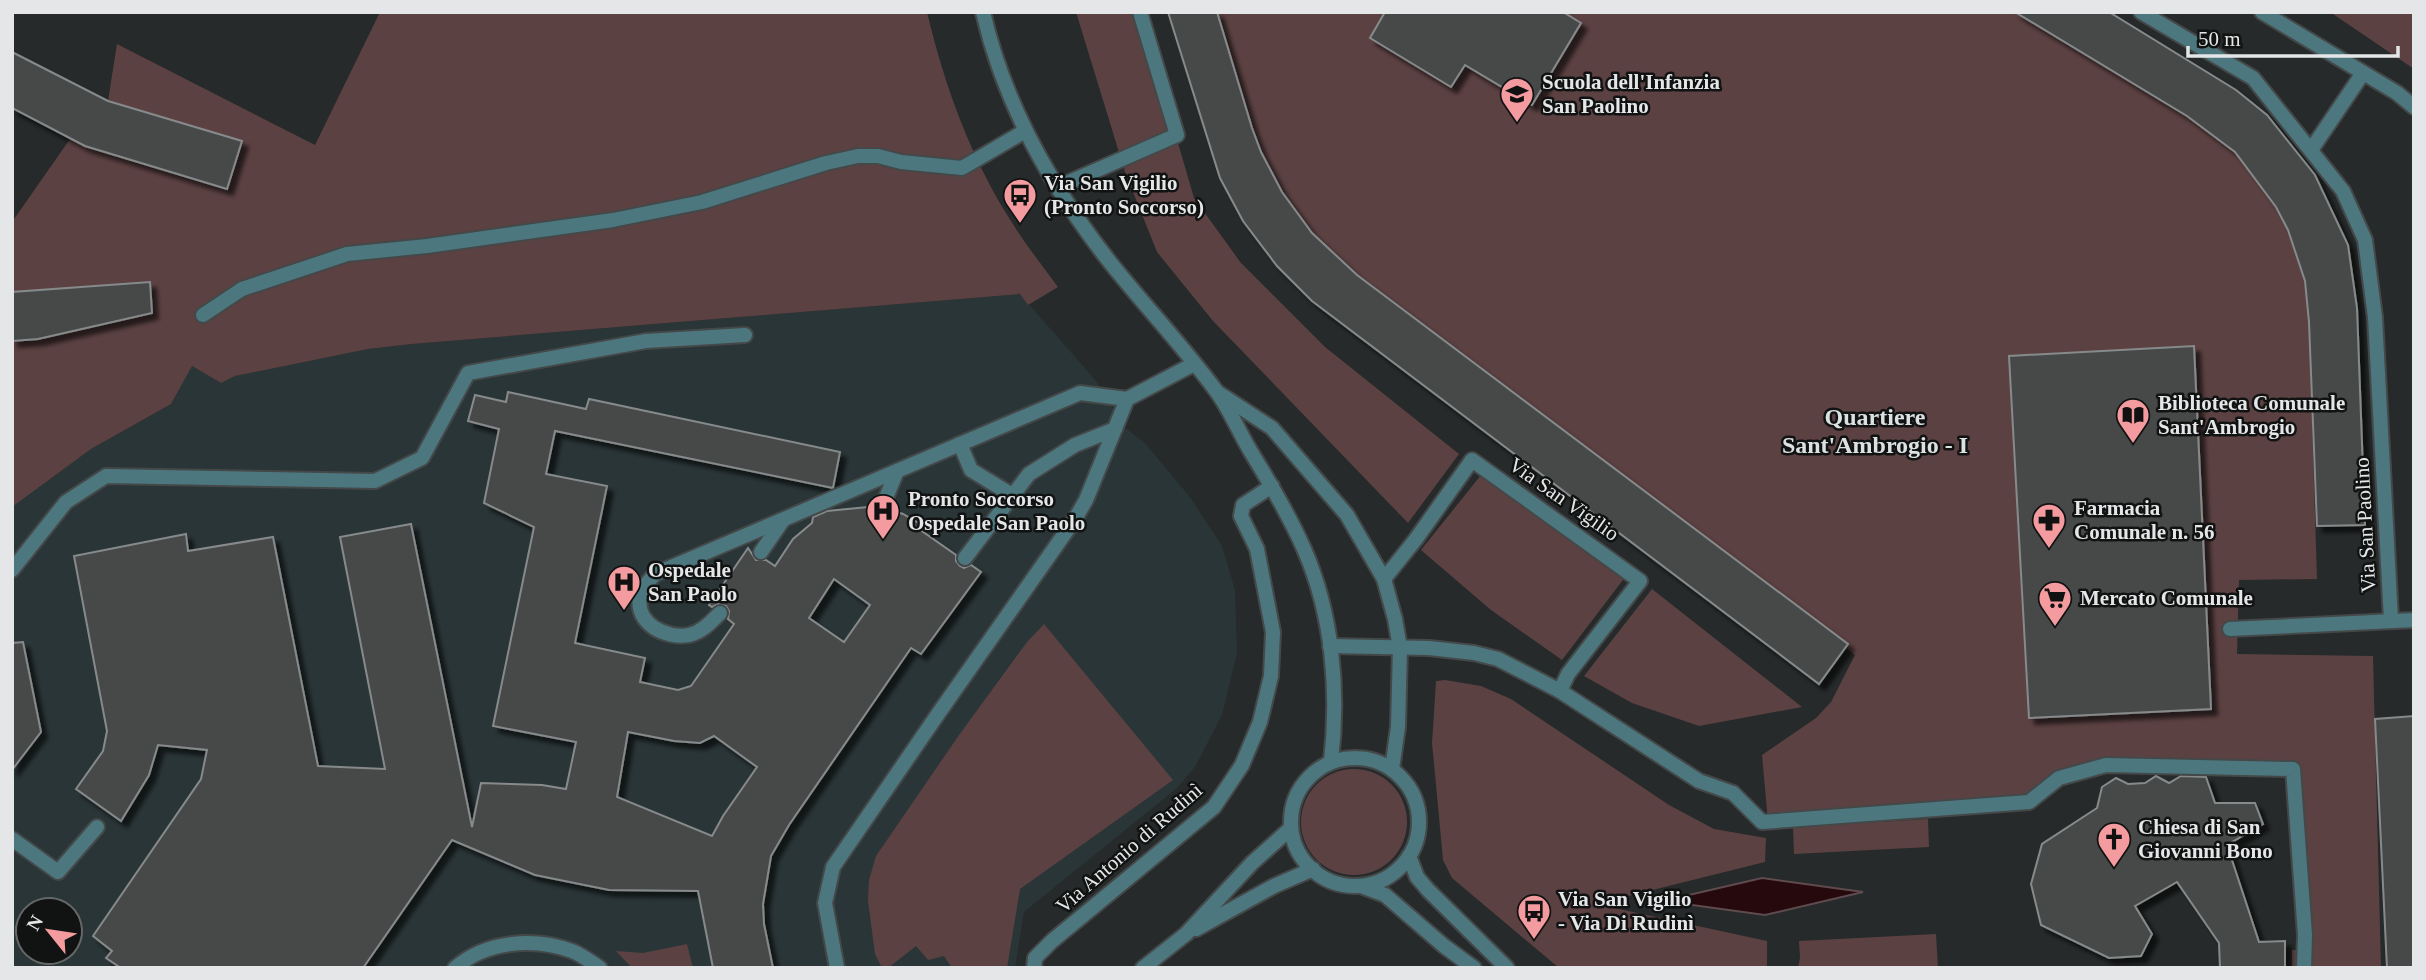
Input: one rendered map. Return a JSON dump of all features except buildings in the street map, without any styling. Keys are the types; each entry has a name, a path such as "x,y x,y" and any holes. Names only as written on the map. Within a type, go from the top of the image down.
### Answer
{"street":[{"path":"983,12 1002,79 1025,131 1058,187 1107,259 1218,394 1272,486 1305,552 1322,607 1330,646 1336,721 1331,762"},
{"path":"1058,187 1177,135 1140,12"},
{"name":"Via San Paolino","path":"2141,12 2253,78 2343,191 2365,240 2375,317 2391,620"},
{"path":"2262,12 2414,107"},
{"path":"2311,150 2363,73"},
{"path":"203,315 242,289 347,254 613,220 702,202 826,163 859,156 878,156 901,162 962,168 1025,131"},
{"path":"12,570 66,502 106,476 375,481 422,458 468,373 646,341 746,335"},
{"path":"720,613 704,629 690,635 674,636 650,626 640,609 640,598 655,574 1080,393 1127,399 1194,364"},
{"path":"1218,394 1272,428 1346,515 1384,579 1400,648 1398,727 1392,769"},
{"path":"837,968 825,903 833,867 1075,519 1086,500 1127,399"},
{"path":"965,558 1029,474 1075,445 1115,429"},
{"path":"960,444 971,470 1012,495"},
{"name":"Via San Vigilio","path":"1384,579 1472,460 1640,581 1568,674 1560,691"},
{"path":"883,505 897,471"},
{"name":"Via Antonio di Rudinì","path":"1034,968 1035,958 1052,941 1214,807 1242,765 1260,722 1268,687 1273,632 1257,549 1241,516 1243,505 1272,486"},
{"path":"761,552 783,520"},
{"name":"Via San Paolino","path":"2230,629 2414,620"},
{"path":"1330,646 1429,648 1498,659 1560,691 1699,781 1733,793 1762,822 2029,802 2059,778 2106,765 2293,769 2305,935 2304,968"},
{"path":"1360,885 1390,876 1409,856 1418,830 1418,807 1408,785 1392,769 1365,759 1342,759 1331,762 1314,774 1299,792 1293,807 1291,828 1300,853 1313,869 1336,882 1360,885 1385,895 1474,968"},
{"path":"12,839 58,872 97,827"},
{"path":"1143,968 1186,934 1252,863 1291,828"},
{"path":"1409,856 1417,877 1507,968"},
{"path":"1186,934 1273,886 1313,869"},
{"path":"455,968 470,955 513,942 549,945 574,952 600,968"}],"shaded area":[{"path":"380,12 927,12 942,66 971,147 1016,230 1058,287 1028,305 1020,294 368,349 235,376 221,383 192,366 171,404 91,449 12,507 12,341 38,339 152,312 150,282 12,292 12,222 70,139 226,189 242,141 108,101 117,44 315,145"},
{"path":"1076,12 1140,12 1194,198 1241,263 1325,347 1459,454 1408,523 1213,321 1157,252 1125,172"},
{"path":"1216,12 2015,12 2187,116 2235,152 2276,207 2288,230 2305,281 2309,322 2317,579 2239,580 2237,654 2373,656 2381,968 2292,968 2292,950 2304,950 2293,769 2106,765 2059,778 2029,802 1768,822 1762,755 1816,718 1831,702 1855,655 1354,278 1293,213 1259,154"},
{"path":"2330,12 2414,12 2414,69"},
{"name":"Ospedale San Paolo","path":"1020,294 1097,382 1124,427 1145,443 1190,497 1222,546 1235,590 1237,653 1222,715 1195,767 1176,789 1024,912 1015,968 12,968 12,507 91,449 171,404 192,366 221,383 235,376 368,349"},
{"path":"1485,470 1629,572 1562,660 1491,610 1421,550"},
{"path":"1652,589 1802,707 1699,726 1632,703 1584,676"},
{"path":"1044,624 1173,780 1020,889 1007,968 952,968 944,956 928,960 916,946 888,968 882,968 875,954 868,901 869,880 876,856 959,735 1027,642"},
{"path":"1436,681 1481,686 1511,699 1669,805 1714,829 1766,838 1765,862 1596,904 1767,941 1767,968 1559,968 1452,878 1443,860 1432,743"},
{"path":"1354,769 1374,773 1391,785 1403,802 1407,822 1403,842 1391,859 1374,871 1354,875 1334,871 1317,859 1305,842 1301,822 1305,802 1317,785 1334,773"},
{"path":"1928,819 1929,847 1794,854 1793,827"},
{"path":"1762,878 1863,892 1765,915 1663,901"},
{"path":"1936,934 1938,968 1798,968 1799,941"},
{"path":"687,944 693,968 632,968 616,951 643,953"}],"place":[{"name":"Scuola dell'Infanzia San Paolino","path":"1517,124"},
{"name":"Via San Vigilio (Pronto Soccorso)","path":"1020,225"},
{"name":"Biblioteca Comunale Sant'Ambrogio","path":"2133,445"},
{"name":"Pronto Soccorso Ospedale San Paolo","path":"883,541"},
{"name":"Farmacia Comunale n. 56","path":"2049,550"},
{"name":"Ospedale San Paolo","path":"624,612"},
{"name":"Mercato Comunale","path":"2055,628"},
{"name":"Chiesa di San Giovanni Bono","path":"2114,869"},
{"name":"Via San Vigilio - Via Di Rudinì","path":"1534,941"}],"district":[{"name":"Quartiere Sant'Ambrogio - I","path":"1875,431"}]}
